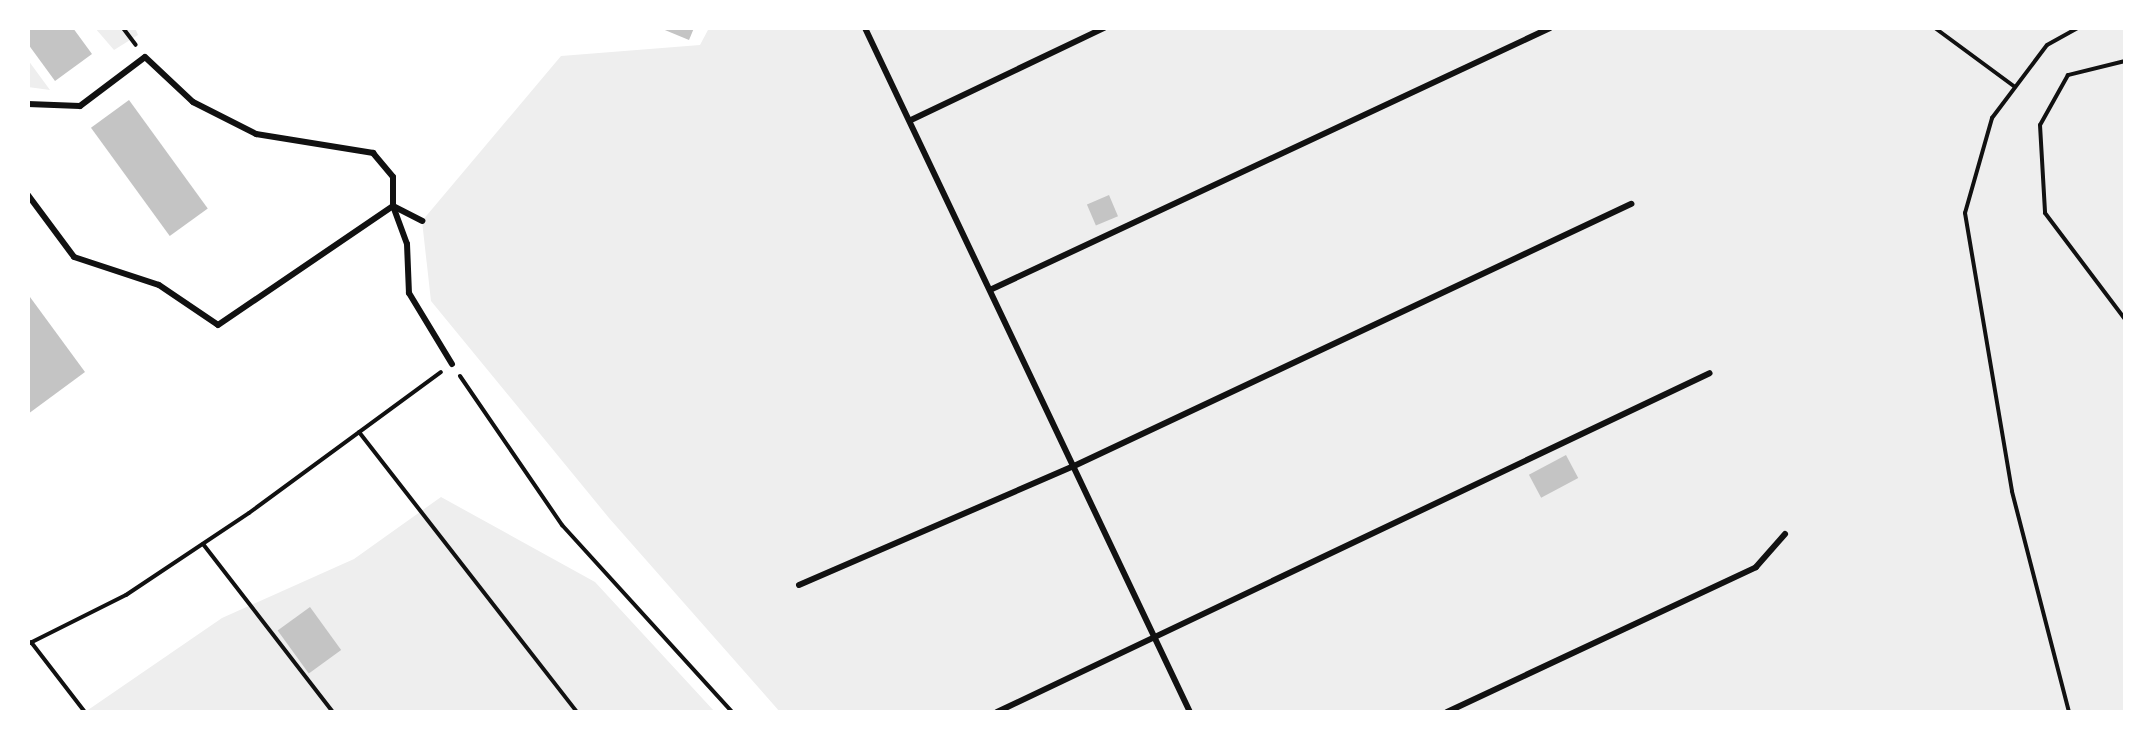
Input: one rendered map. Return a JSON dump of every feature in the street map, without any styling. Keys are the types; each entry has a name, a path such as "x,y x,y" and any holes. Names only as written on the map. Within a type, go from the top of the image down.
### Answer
{"lane":[{"path":"865,28 992,289 1190,712"},
{"path":"911,120 1104,28"},
{"path":"992,289 1550,28"},
{"path":"28,104 80,106 145,57 193,102 256,134 373,153 393,177 393,206 407,244 409,293 452,364"},
{"path":"28,195 74,257 159,285 218,325 393,206"},
{"path":"799,585 1074,466 1631,204"},
{"path":"393,206 422,221"},
{"path":"997,712 1152,635 1710,373"},
{"path":"1447,712 1756,567 1785,534"}],"path":[{"path":"123,28 145,57"},
{"path":"1935,28 2015,87"},
{"path":"2069,712 2012,491 1965,213 1992,118 2047,45 2078,28"},
{"path":"2125,61 2068,75 2040,125 2045,213 2125,319"},
{"path":"85,712 29,643 126,595 203,544 452,364 562,525 732,712"},
{"path":"359,432 577,712"},
{"path":"203,544 333,712"}],"shaded area":[{"path":"95,28 135,28 138,35 114,50"},
{"path":"709,28 2125,28 2125,712 780,712 609,518 431,301 422,221 561,56 700,45"},
{"path":"28,60 50,90 28,87"},
{"path":"441,497 595,582 715,712 85,712 222,618 354,559"}],"building":[{"path":"28,28 73,28 92,54 55,81 28,44"},
{"path":"660,28 694,28 689,40"},
{"path":"129,100 208,208 170,236 91,128"},
{"path":"1109,195 1118,216 1096,226 1087,204"},
{"path":"30,297 85,372 28,414 28,299"},
{"path":"1566,455 1578,478 1541,498 1529,475"},
{"path":"310,607 341,650 309,673 278,631"}]}
